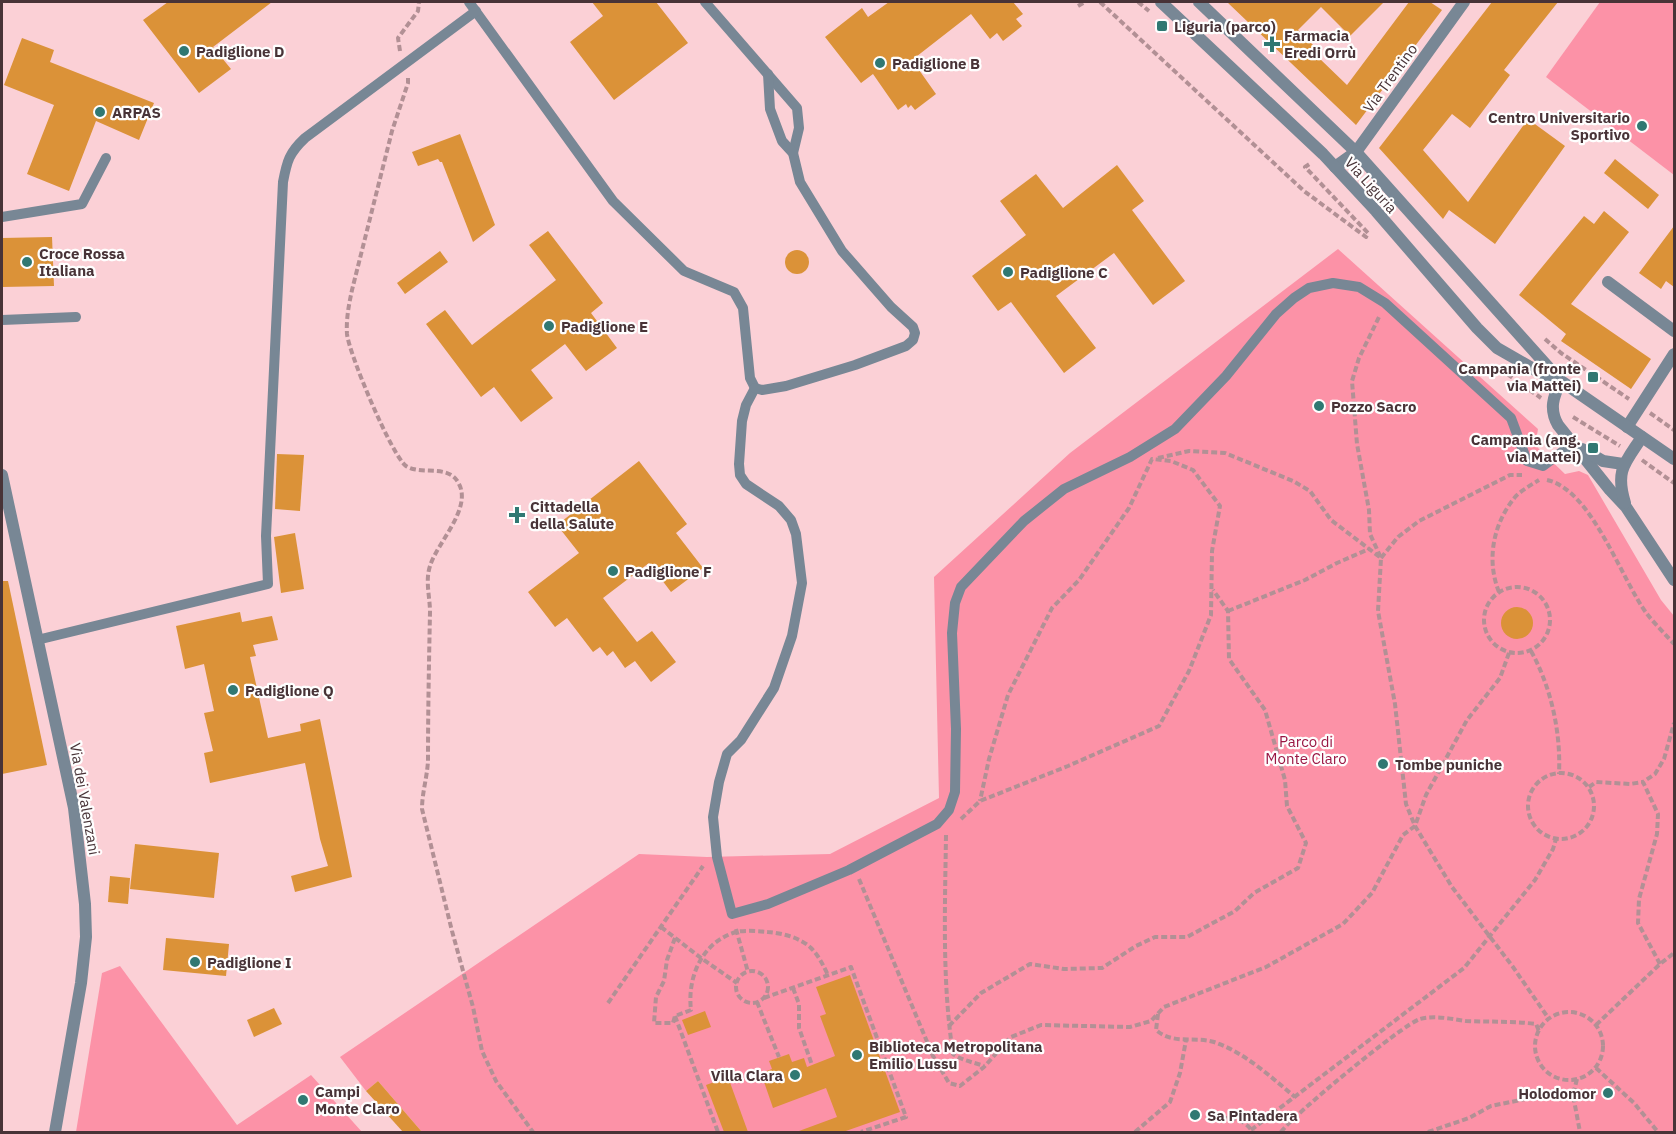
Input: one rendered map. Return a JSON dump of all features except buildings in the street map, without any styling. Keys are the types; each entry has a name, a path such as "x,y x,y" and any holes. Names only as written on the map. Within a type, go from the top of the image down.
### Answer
{"street":[{"name":"Via Liguria","path":"1161,2 1335,167 1497,348 1537,371 1561,381 1674,459"},
{"name":"Via Liguria","path":"1199,2 1356,152 1561,381"},
{"name":"Via Trentino","path":"1335,167 1356,152 1462,2"},
{"path":"1608,282 1674,331"},
{"path":"1628,427 1674,354"},
{"path":"1561,381 1552,399 1554,417 1610,490 1626,507 1674,580"},
{"path":"1626,507 1621,491 1623,464 1642,437"},
{"path":"1574,443 1594,457 1623,464"},
{"name":"Via dei Valenzani","path":"2,476 74,808 85,904 86,937 81,983 55,1132"}],"lane":[{"path":"469,2 613,201 684,271 734,292 743,308 750,378 755,388 762,390 786,386 855,365 906,346 913,340 915,333 913,327 891,307 842,251 800,182 793,153 799,128 797,108 705,2"},
{"path":"37,640 268,584 267,536 273,374 286,165 294,148 305,138 476,11"},
{"path":"768,74 770,109 782,141 793,153"},
{"path":"2,217 82,204 106,158"},
{"path":"755,388 746,405 742,421 740,475 746,484 779,506 791,520 796,534 802,583 792,636 774,688 741,740 727,754 719,782 713,817 717,857 732,914 768,904 854,867 937,824 949,810 955,792 952,633 955,603 961,587 1024,521 1064,489 1144,448 1175,429 1226,376 1276,314 1294,297 1309,288 1333,283 1359,287 1385,303 1511,418 1527,461 1542,466 1574,443"},
{"path":"2,320 76,317"}],"path":[{"path":"419,2 417,11 398,38 407,70 408,83 392,131 352,290 347,336 352,355 399,459 403,464 415,470 440,471 450,474 457,479 462,492 459,510 429,568 428,761 422,809 473,1007 482,1052 496,1081 533,1132"},
{"path":"1078,6 1084,2"},
{"path":"1100,2 1304,191 1366,237 1368,233 1305,167 1311,163"},
{"path":"1385,303 1359,358 1352,381 1357,444 1369,510 1370,534 1381,558 1378,611 1395,704 1406,804 1415,826 1452,887 1549,1019"},
{"path":"959,821 980,801 1159,726 1177,695 1201,645 1212,615 1212,551 1220,506 1193,470 1171,461 1152,459 1144,448"},
{"path":"1152,459 1189,451 1225,453 1262,467 1310,491 1331,520 1381,558"},
{"path":"980,801 989,759 1008,695 1052,608 1079,580 1129,508 1152,459"},
{"path":"1541,479 1542,466"},
{"path":"1381,558 1398,537 1419,522 1510,475 1524,475"},
{"path":"1532,477 1554,482 1577,498 1600,532 1646,613 1674,644"},
{"path":"1499,592 1494,579 1492,559 1495,536 1506,510 1517,494 1541,479"},
{"path":"1228,611 1295,585 1369,549"},
{"path":"1520,587 1540,595 1546,604 1550,614 1547,635 1531,651 1509,653 1491,641 1485,631 1485,609 1499,592 1520,587"},
{"path":"949,1027 981,993 1030,964 1064,969 1102,968 1136,946 1155,937 1187,937 1234,911 1254,893 1298,868 1306,843 1287,806 1285,780 1265,710 1229,659 1228,611 1213,590"},
{"path":"1531,651 1546,686 1554,713 1560,758 1559,774"},
{"path":"854,867 933,1056 949,1083 960,1086 984,1067 1011,1036 1041,1025 1130,1027 1151,1021 1164,1007 1266,967 1343,924 1372,893 1403,835 1415,826 1426,795 1467,720 1500,678 1509,653"},
{"path":"1589,787 1596,782 1630,784 1643,782 1655,774 1664,759 1674,723"},
{"path":"1559,774 1570,774 1580,779 1589,787 1593,796 1595,807 1593,817 1581,834 1571,838 1556,839 1540,832 1533,824 1529,814 1528,802 1538,782 1548,776 1559,774"},
{"path":"1643,782 1658,814 1657,834 1639,899 1638,923 1660,964"},
{"path":"952,828 945,835 945,942 949,1027 953,1054 962,1061 984,1067"},
{"path":"1221,1118 1240,1120 1252,1131 1349,1054 1464,968 1535,880 1553,849 1556,839"},
{"path":"608,1004 703,866"},
{"path":"732,914 748,972"},
{"path":"661,927 737,983"},
{"path":"675,1016 691,1010 689,997 692,981 706,951 722,938 737,932 781,933 809,946 820,959 828,975"},
{"path":"675,938 667,960 664,981 656,997 654,1023 674,1023 675,1016"},
{"path":"1596,1025 1674,953"},
{"path":"764,998 768,989 766,979 758,973 743,974 737,983 738,993 741,998 750,1003 851,967 906,1117 861,1132"},
{"path":"793,988 799,1004 800,1028 812,1065"},
{"path":"757,1002 779,1057"},
{"path":"1566,1012 1577,1012 1588,1017 1596,1025 1602,1035 1603,1047 1596,1068 1587,1075 1566,1080 1546,1071 1539,1062 1535,1041 1539,1030 1549,1019 1566,1012"},
{"path":"1158,1014 1156,1030 1164,1037 1213,1042 1254,1064 1295,1097"},
{"path":"675,1016 718,1132"},
{"path":"1281,1132 1330,1086 1401,1030 1419,1019 1515,1022 1536,1024 1539,1030"},
{"path":"1136,1132 1170,1102 1180,1073 1186,1040"},
{"path":"1596,1068 1634,1103 1658,1132"},
{"path":"1577,1079 1573,1095 1580,1132"},
{"path":"1428,1132 1468,1118 1491,1106 1539,1096 1573,1095"}],"green space":[{"name":"Centro Universitario Sportivo","path":"1600,2 1674,2 1674,175 1546,77"},
{"name":"Parco di Monte Claro","path":"1338,249 1538,429 1537,447 1565,474 1579,471 1588,475 1661,600 1674,616 1674,1132 422,1132 378,1081 366,1091 340,1057 639,854 707,857 830,854 939,798 934,577 1070,453"},
{"path":"120,966 237,1125 311,1075 362,1132 76,1132 102,973"}],"place":[{"name":"Liguria (parco)","path":"1162,26"},
{"name":"Farmacia Eredi Orrù","path":"1272,44"},
{"name":"Padiglione D","path":"184,51"},
{"name":"Padiglione B","path":"880,63"},
{"name":"ARPAS","path":"100,112"},
{"name":"Centro Universitario Sportivo","path":"1642,126"},
{"name":"Croce Rossa Italiana","path":"27,262"},
{"name":"Padiglione C","path":"1008,272"},
{"name":"Padiglione E","path":"549,326"},
{"name":"Campania (fronte via Mattei)","path":"1593,377"},
{"name":"Pozzo Sacro","path":"1319,406"},
{"name":"Campania (ang. via Mattei)","path":"1593,448"},
{"name":"Cittadella della Salute","path":"517,515"},
{"name":"Padiglione F","path":"613,571"},
{"name":"Padiglione Q","path":"233,690"},
{"name":"Tombe puniche","path":"1383,764"},
{"name":"Padiglione I","path":"195,962"},
{"name":"Biblioteca Metropolitana Emilio Lussu","path":"857,1055"},
{"name":"Villa Clara","path":"795,1075"},
{"name":"Holodomor","path":"1608,1093"},
{"name":"Campi Monte Claro","path":"303,1100"},
{"name":"Sa Pintadera","path":"1195,1115"}]}
